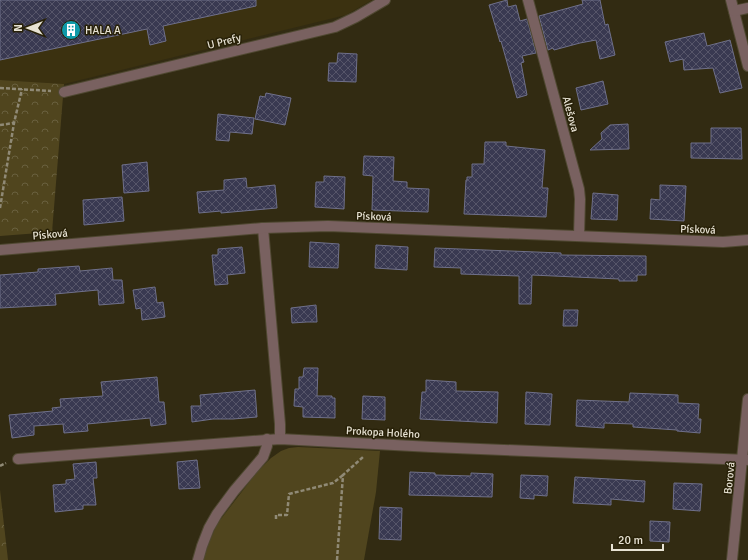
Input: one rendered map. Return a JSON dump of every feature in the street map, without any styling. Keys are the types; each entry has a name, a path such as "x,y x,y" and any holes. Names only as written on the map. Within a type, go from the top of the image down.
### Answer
{"street":[{"name":"U Prefy","path":"64,92 335,27 385,0"},
{"name":"Alešova","path":"528,0 579,189 579,236"},
{"path":"731,0 748,66"},
{"path":"734,11 748,8"},
{"name":"Písková","path":"0,250 263,228 328,226 723,242 748,240"},
{"path":"263,228 280,438"},
{"name":"Borová","path":"732,560 745,460 748,398"},
{"name":"Prokopa Holého","path":"18,458 280,438 745,460"},
{"path":"198,560 207,534 217,514 262,457 267,446 267,439"}],"path":[{"path":"0,88 64,92"},
{"path":"0,208 14,123 22,89"},
{"path":"0,125 14,123"},
{"path":"276,519 276,515 287,516 289,494 333,483 370,450 371,443"},
{"path":"337,560 343,474"}],"shaded area":[{"path":"0,0 372,0 346,15 64,84 0,80"}],"green space":[{"path":"0,80 64,84 52,232 0,236"},
{"path":"298,447 380,451 376,492 364,560 203,560 204,554 217,524 257,472 271,458 281,451"},
{"path":"0,490 8,560 0,560"}],"building":[{"name":"HALA A","path":"0,0 256,0 256,6 163,26 166,41 150,45 147,29 0,60"},
{"path":"507,0 508,7 516,5 520,21 527,19 536,53 522,56 524,62 521,63 527,95 517,98 489,5"},
{"path":"582,0 600,0 605,25 608,24 615,55 600,59 596,40 554,50 553,48 548,50 539,16 583,4"},
{"path":"704,33 707,46 730,40 742,88 720,93 713,68 684,70 683,59 670,62 665,42"},
{"path":"338,53 357,54 356,82 328,81 329,63 337,63"},
{"path":"603,81 608,104 581,110 576,88"},
{"path":"266,93 291,98 285,125 255,119 260,96 265,97"},
{"path":"218,114 254,118 252,134 230,132 229,141 216,140"},
{"path":"628,124 629,149 590,150 602,139 601,133 610,125"},
{"path":"711,128 741,128 742,159 691,158 691,143 711,143"},
{"path":"485,142 506,142 506,146 545,150 542,188 548,188 546,217 464,214 466,180 467,177 472,177 472,164 484,164"},
{"path":"364,156 394,157 393,181 407,182 407,188 429,189 428,212 372,210 373,176 363,175"},
{"path":"147,162 149,191 124,193 122,165"},
{"path":"324,176 345,177 344,209 315,207 316,182 324,182"},
{"path":"246,178 247,188 275,185 277,208 221,213 221,211 199,213 197,192 224,190 224,180"},
{"path":"660,185 686,186 684,221 650,219 651,199 660,200"},
{"path":"593,193 618,195 617,220 591,219"},
{"path":"122,197 124,221 84,225 83,200"},
{"path":"310,242 339,244 338,268 309,267"},
{"path":"376,245 408,247 407,270 375,268"},
{"path":"242,247 245,273 227,275 228,284 215,285 212,255 218,255 218,249"},
{"path":"435,248 561,253 561,255 646,256 646,275 637,275 637,281 619,281 619,279 532,275 531,304 519,304 519,276 461,274 461,268 434,267"},
{"path":"79,266 80,271 112,268 113,280 122,280 124,303 99,305 98,290 55,294 56,305 0,308 0,275 38,272 38,269"},
{"path":"155,287 157,303 163,302 165,317 142,320 141,308 136,309 133,290"},
{"path":"316,305 317,322 292,323 291,308"},
{"path":"564,310 578,310 577,326 563,326"},
{"path":"304,368 318,368 317,396 332,396 332,398 335,398 335,418 303,417 303,407 294,406 295,389 299,389 299,377 303,377"},
{"path":"157,377 159,402 164,402 166,424 151,426 150,418 87,424 88,431 64,433 63,424 34,426 34,435 12,438 9,415 53,411 52,408 61,407 60,399 103,396 101,382"},
{"path":"426,380 456,382 456,391 498,392 497,423 420,419 422,392 426,392"},
{"path":"255,390 257,417 213,419 192,422 191,406 201,406 200,395"},
{"path":"526,392 552,394 550,425 525,424"},
{"path":"630,393 678,395 678,403 699,404 698,419 701,419 700,433 633,427 633,424 604,423 604,428 576,426 577,400 629,402"},
{"path":"363,396 385,397 385,420 362,419"},
{"path":"197,460 200,488 179,489 177,462"},
{"path":"96,462 97,478 93,478 96,505 83,505 83,509 55,512 53,485 66,484 66,480 75,479 73,464"},
{"path":"410,472 435,473 435,475 471,476 471,473 493,474 492,497 409,495"},
{"path":"521,475 548,476 547,496 534,495 534,499 520,498"},
{"path":"575,477 645,481 644,502 611,499 611,505 573,503"},
{"path":"674,483 702,484 700,511 673,509"},
{"path":"380,507 402,508 401,540 379,539"},
{"path":"650,521 670,522 669,542 650,541"}],"place":[{"name":"HALA A","path":"71,30"}]}
